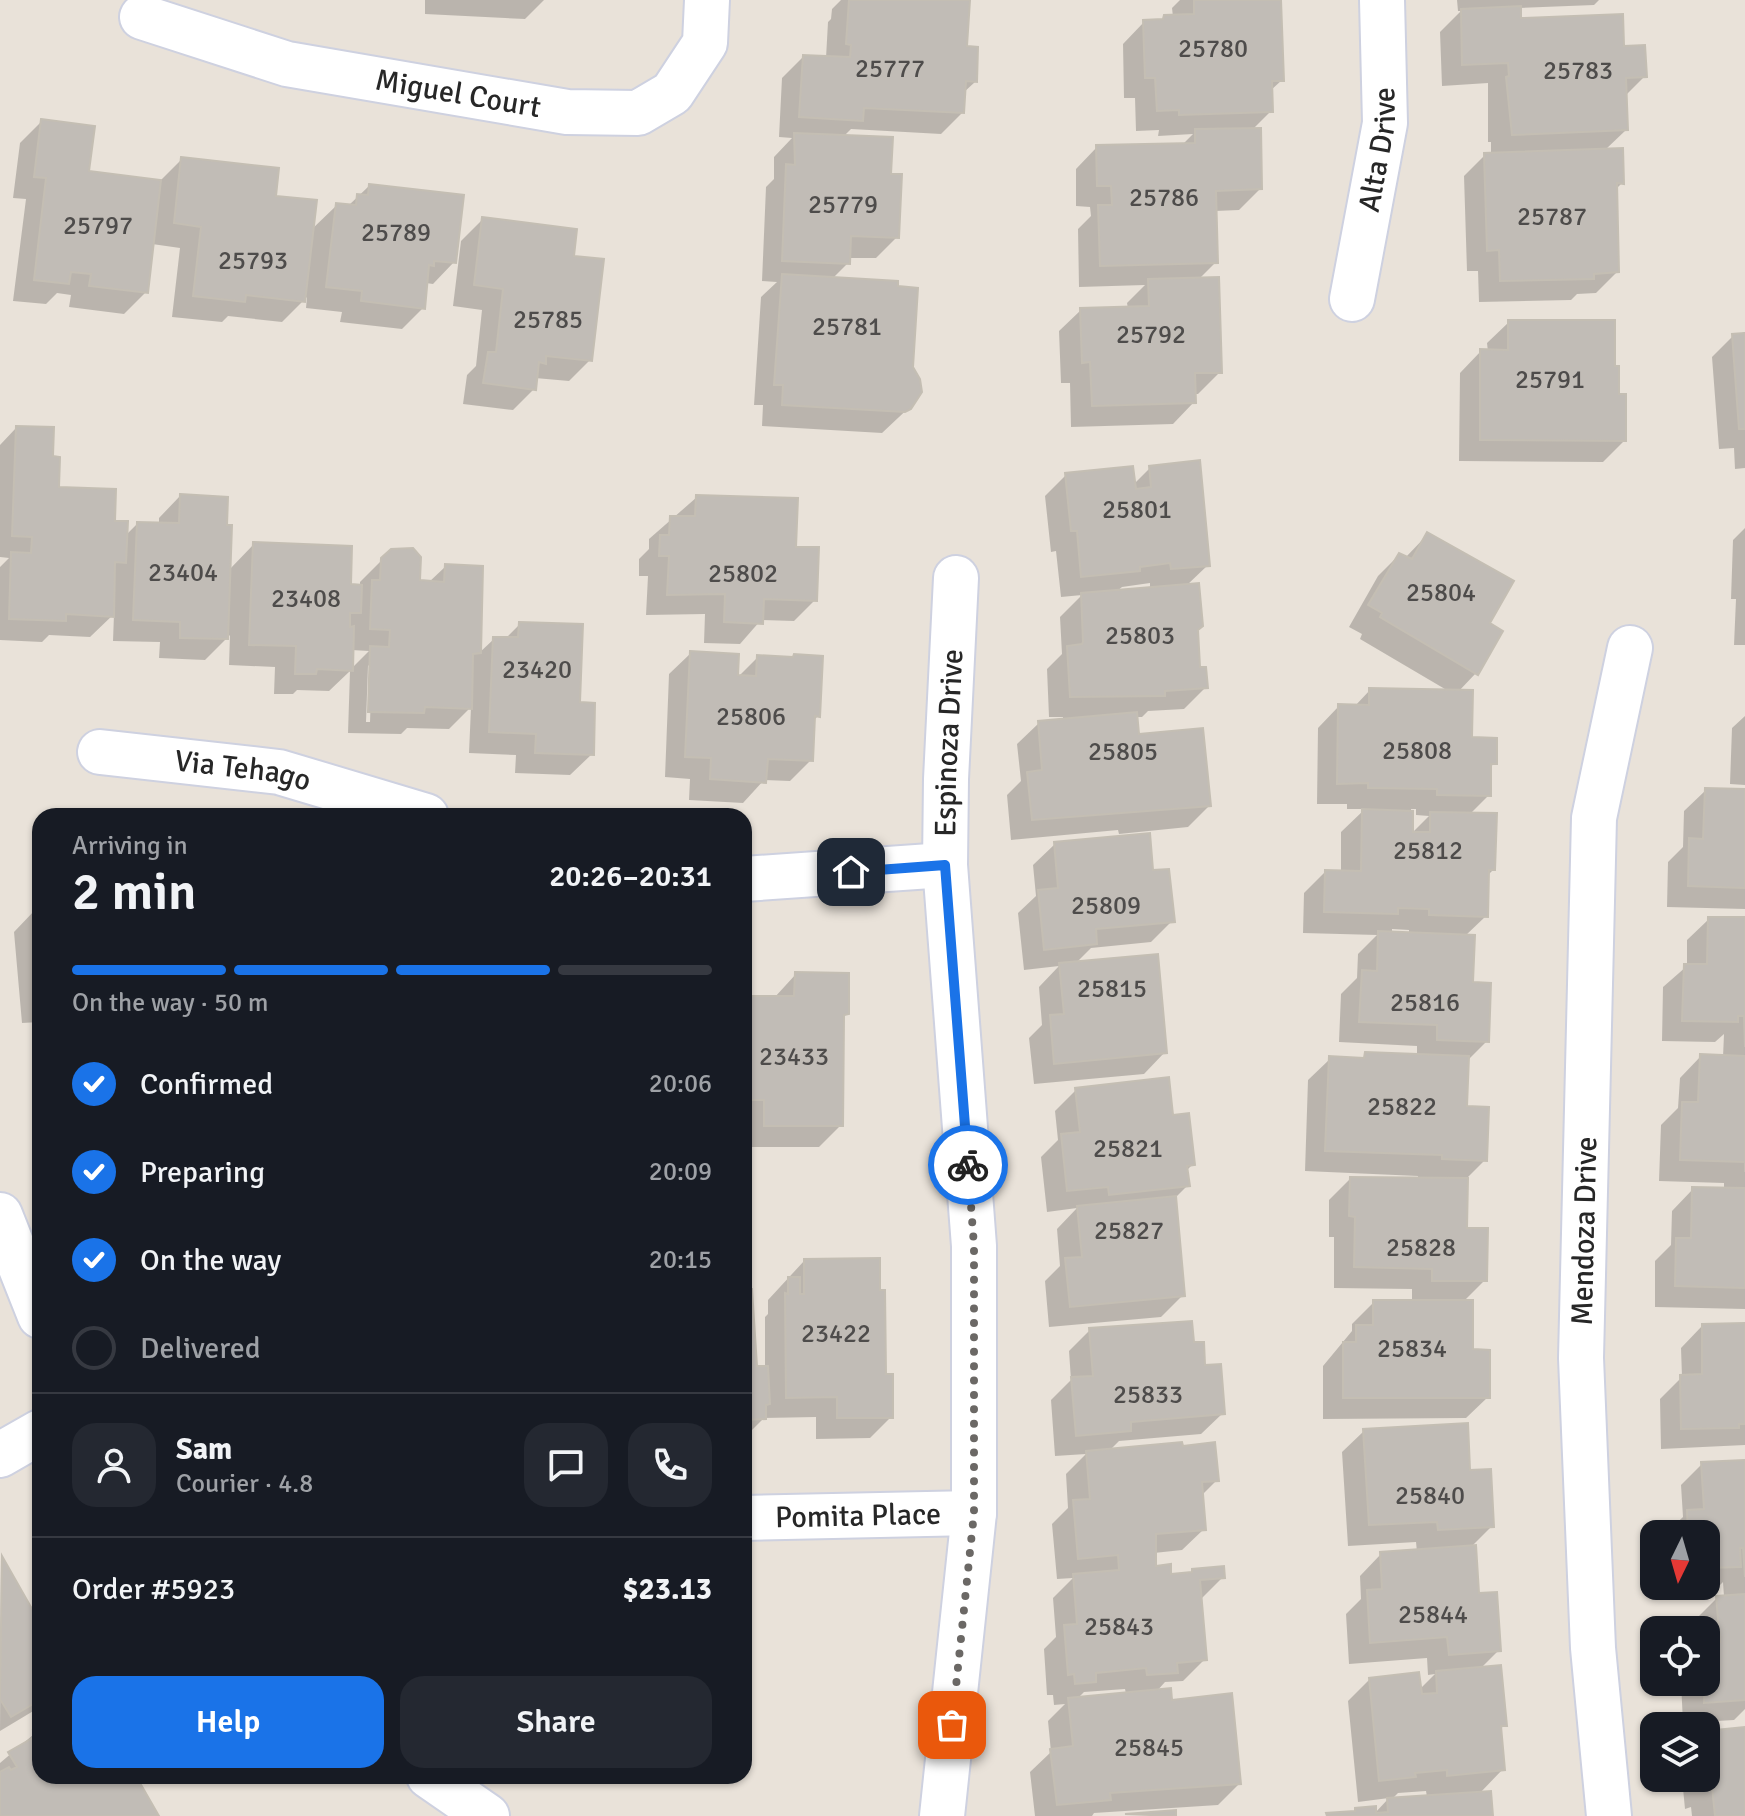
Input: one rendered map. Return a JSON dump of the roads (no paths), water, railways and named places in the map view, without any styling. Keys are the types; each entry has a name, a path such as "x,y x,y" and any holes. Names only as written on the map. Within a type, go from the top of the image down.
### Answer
{"street":[{"name":"Miguel Court","path":"142,17 287,64 567,112 638,113 672,93 705,43 707,0"},
{"name":"Alta Drive","path":"1352,299 1385,123 1382,0"},
{"name":"Espinoza Drive","path":"942,1816 974,1513 974,1246 945,865 956,578"},
{"name":"Mendoza Drive","path":"1609,1816 1593,1648 1581,1358 1594,818 1630,648"},
{"name":"Via Tehago","path":"100,752 279,772 399,808"},
{"path":"752,878 945,865"},
{"path":"0,1215 32,1296"},
{"path":"0,1455 32,1437"},
{"name":"Pomita Place","path":"752,1518 974,1513"},
{"path":"441,1784 487,1816"}]}
